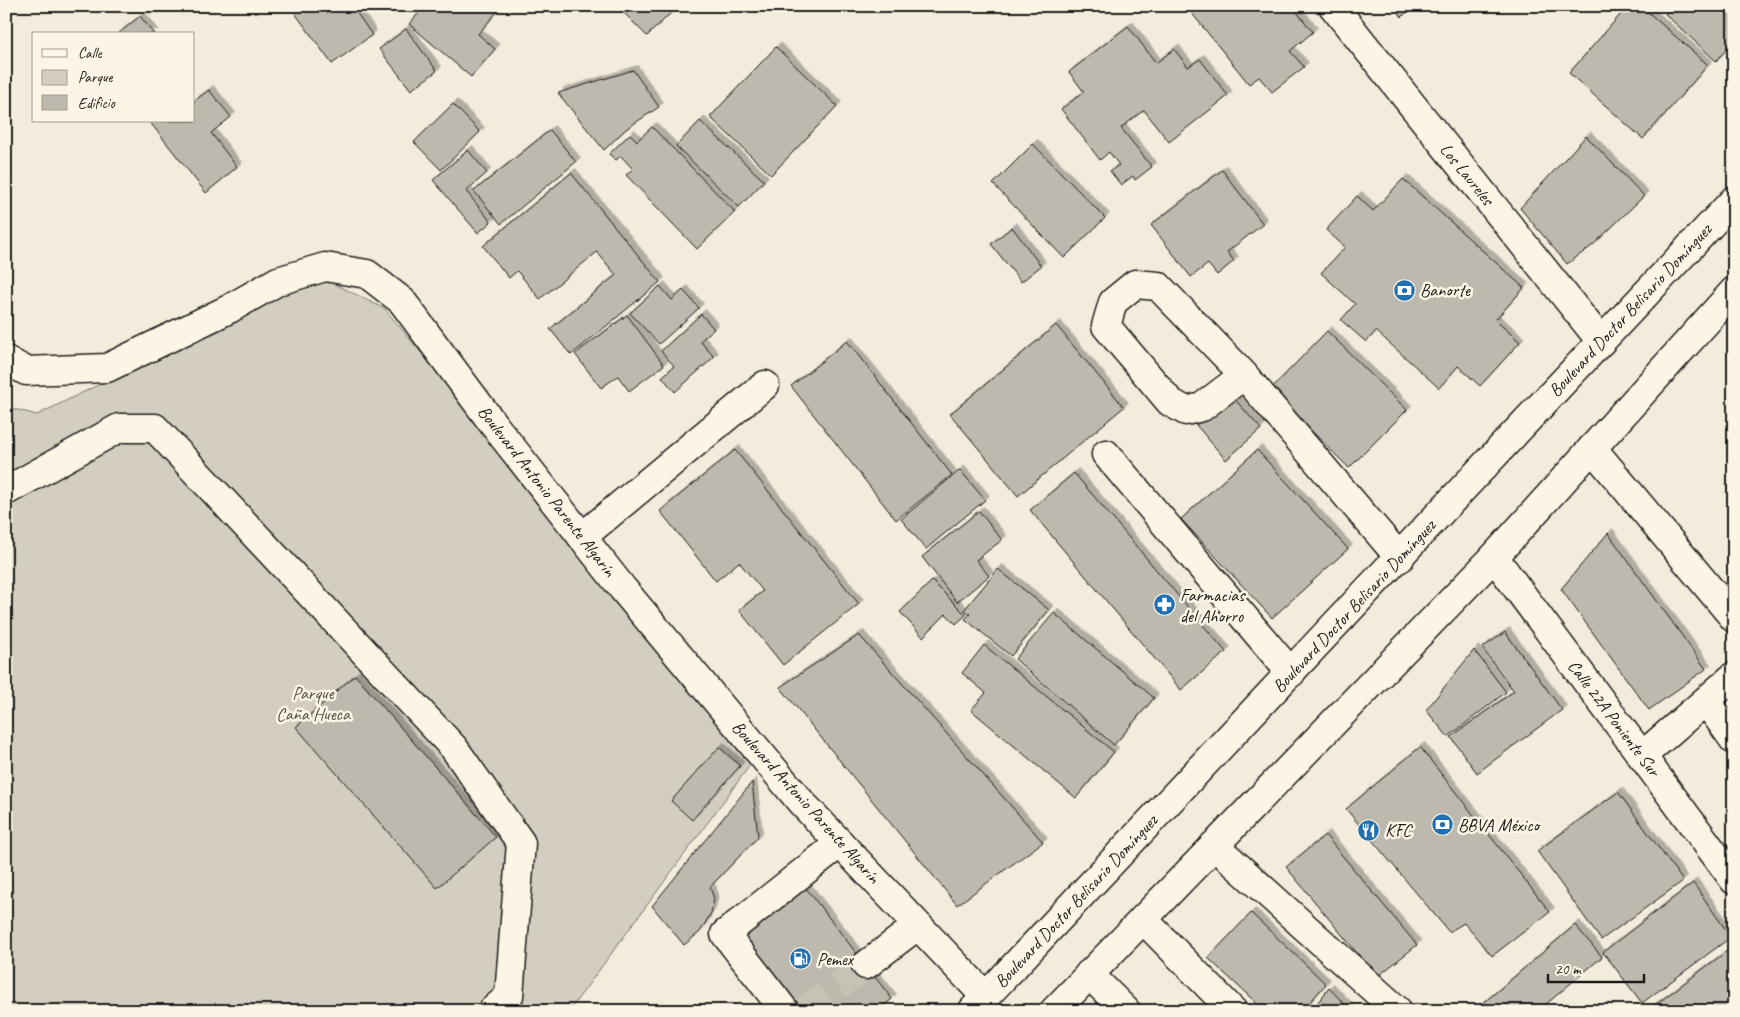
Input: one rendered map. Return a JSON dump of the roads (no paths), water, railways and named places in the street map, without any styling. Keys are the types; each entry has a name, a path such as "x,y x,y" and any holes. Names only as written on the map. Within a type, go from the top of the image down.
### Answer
{"main road":[{"name":"Los Laureles","path":"1333,6 1601,341"},
{"name":"Boulevard Doctor Belisario Domínguez","path":"979,1004 1400,558 1734,200"},
{"name":"Boulevard Antonio Parente Algarín","path":"6,360 26,371 107,368 228,309 278,281 324,267 366,274 402,301 494,425 623,589 801,802 917,926 979,1004"},
{"path":"1244,375 1202,407 1186,411 1170,402 1106,326 1113,302 1135,284 1158,286 1244,375 1400,558"},
{"path":"1054,1011 1494,557 1734,291"},
{"path":"582,537 765,385"},
{"path":"6,491 119,428 155,428 230,508 454,748 522,843 509,996 492,1011"},
{"path":"1592,448 1734,618"},
{"path":"1106,454 1291,673"},
{"name":"Calle 22A Poniente Sur","path":"1494,557 1734,880"},
{"path":"1642,756 1734,676"},
{"path":"1706,701 1734,740"},
{"path":"785,1011 725,934 840,843"},
{"path":"1214,845 1398,1011"},
{"path":"1143,919 1233,1011"},
{"path":"866,965 917,926"},
{"path":"1089,974 1126,1011"}],"tunnel":[{"path":"804,1011 866,965"}],"place":[{"name":"Banorte","path":"1404,290"},
{"name":"Farmacias del Ahorro","path":"1164,605"},
{"name":"BBVA México","path":"1442,825"},
{"name":"KFC","path":"1369,830"},
{"name":"Pemex","path":"801,959"}],"park label":[{"name":"Parque Caña Hueca","path":"313,703"}]}
